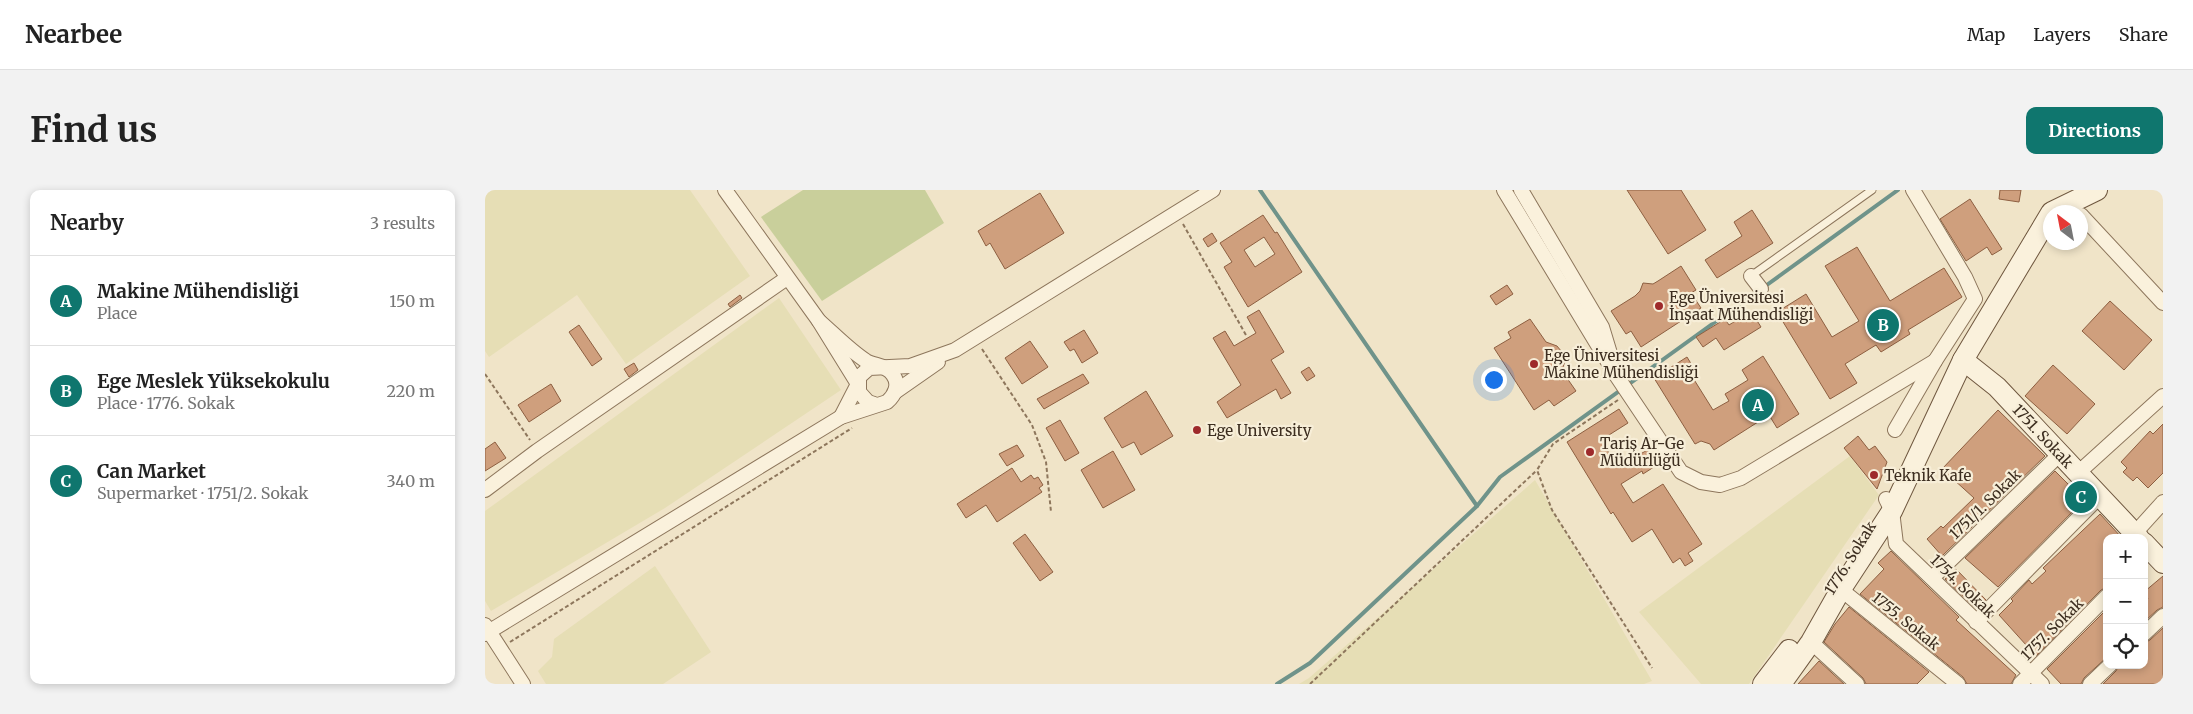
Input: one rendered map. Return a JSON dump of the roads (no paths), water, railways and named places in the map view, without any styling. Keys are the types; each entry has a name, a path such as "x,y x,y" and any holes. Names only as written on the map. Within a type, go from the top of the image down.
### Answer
{"street":[{"path":"725,190 819,321 858,384 863,398 874,404"},
{"path":"523,684 486,630 841,417 874,404 887,402 895,392 955,350 1213,190"},
{"path":"1504,190 1521,200 1555,262 1602,327 1622,385 1681,472 1701,482 1720,485 1741,478 1935,361"},
{"path":"1895,430 1935,361 1975,299 1965,276 1913,190"},
{"name":"1776. Sokak","path":"2083,205 2097,190"},
{"path":"2088,223 2163,303"},
{"name":"1776. Sokak","path":"1763,684 1837,586 1889,505 1916,442 1931,428 1963,360 2043,226"},
{"path":"1751,276 1761,289"},
{"path":"485,490 537,450 787,278"},
{"path":"819,321 867,362 884,367 893,373 895,392"},
{"path":"841,417 858,384 859,377 869,368 910,366 955,350"},
{"name":"1751. Sokak","path":"1963,360 1997,387 2134,534"},
{"path":"2078,472 2163,396"},
{"name":"1751/1. Sokak","path":"1932,578 2060,454"},
{"path":"1976,622 2100,496"},
{"path":"2148,543 2163,502"},
{"name":"1754. Sokak","path":"1889,505 1896,544 2042,684"},
{"name":"1776. Sokak","path":"1781,684 1811,642 1837,586"},
{"name":"1755. Sokak","path":"1837,586 1958,684"},
{"name":"1757. Sokak","path":"2020,684 2103,600"},
{"path":"2148,630 2163,616"},
{"path":"1811,642 1857,684"},
{"path":"2089,684 2106,669"}],"lane":[{"path":"1751,276 1872,190"}],"waterway":[{"path":"1260,190 1477,506"},
{"path":"1764,287 1898,190"},
{"path":"1277,684 1310,663 1477,506 1500,477 1758,291"}],"place":[{"name":"Ege Üniversitesi İnşaat Mühendisliği","path":"1659,306"},
{"name":"Ege Meslek Yüksekokulu","path":"1883,325"},
{"name":"Ege Üniversitesi Makine Mühendisliği","path":"1534,364"},
{"name":"Makine Mühendisliği","path":"1758,405"},
{"name":"Ege University","path":"1197,430"},
{"name":"Tariş Ar-Ge Müdürlüğü","path":"1590,452"},
{"name":"Teknik Kafe","path":"1874,475"},
{"name":"Can Market","path":"2081,497"}]}
